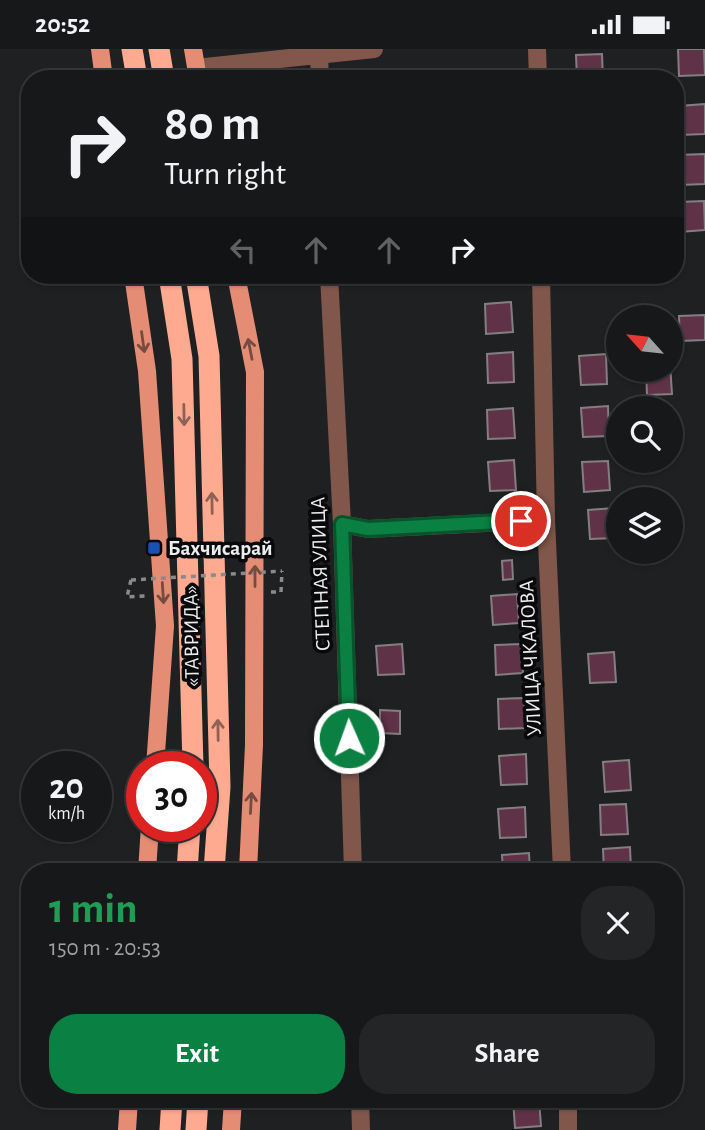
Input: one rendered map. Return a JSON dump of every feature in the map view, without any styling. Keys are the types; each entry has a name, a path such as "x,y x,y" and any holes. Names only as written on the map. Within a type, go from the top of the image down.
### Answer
{"highway":[{"path":"132,49 136,70"},
{"path":"159,49 162,70"},
{"name":"«ТАВРИДА»","path":"170,284 183,359 193,751"},
{"name":"«ТАВРИДА»","path":"197,284 209,356 220,787 215,863"},
{"path":"188,863 189,842"},
{"path":"170,1130 171,1108"},
{"path":"196,1130 197,1108"}],"main road":[{"path":"100,49 103,70"},
{"path":"193,49 196,70"},
{"path":"134,284 147,371 165,626 156,751"},
{"path":"238,284 254,372 254,745 248,863"},
{"path":"148,863 149,842"},
{"path":"127,1130 129,1108"},
{"path":"231,1130 232,1108"}],"street":[{"path":"217,70 374,49"},
{"path":"537,49 538,70"},
{"path":"318,55 319,70"},
{"name":"СТЕПНАЯ УЛИЦА","path":"329,284 342,524 353,863"},
{"name":"УЛИЦА ЧКАЛОВА","path":"541,284 546,520 562,863"},
{"path":"342,524 368,529 546,520"},
{"path":"360,1108 361,1130"},
{"path":"568,1108 568,1130"}],"path":[{"path":"163,596 127,597 131,580 282,571 281,592 255,591"}],"building":[{"path":"678,49 704,49 705,75 684,76 684,70 679,70"},
{"path":"602,54 603,70 577,70 576,55"},
{"path":"705,104 705,134 684,135 684,106"},
{"path":"705,154 705,184 684,185 684,155"},
{"path":"704,201 705,230 684,232 684,202"},
{"path":"511,302 513,332 486,334 485,304"},
{"path":"705,315 705,340 683,341 683,316"},
{"path":"513,352 514,382 488,383 487,354"},
{"path":"606,354 607,384 581,385 579,356"},
{"path":"646,382 671,382 672,394 647,395"},
{"path":"606,406 606,436 583,437 581,408"},
{"path":"513,408 515,438 488,439 487,410"},
{"path":"514,460 516,490 490,491 488,462"},
{"path":"606,461 610,487 606,487 606,490 584,492 582,462"},
{"path":"606,509 606,538 590,539 588,510"},
{"path":"512,560 513,579 503,580 502,561"},
{"path":"517,594 519,623 493,625 491,596"},
{"path":"402,644 404,674 378,675 376,646"},
{"path":"521,644 523,673 496,675 495,645"},
{"path":"614,652 616,682 590,683 588,654"},
{"path":"524,698 526,728 499,729 498,699"},
{"path":"380,710 400,711 400,734 380,733"},
{"path":"526,754 527,784 501,785 499,756"},
{"path":"629,760 631,790 605,792 603,762"},
{"path":"626,804 628,834 601,835 600,805"},
{"path":"525,807 526,837 500,838 498,809"},
{"path":"630,847 631,863 604,863 603,849"},
{"path":"529,853 530,863 502,863 502,855"},
{"path":"514,1108 540,1108 541,1126 515,1128"}],"place":[{"name":"Бахчисарай","path":"154,548"}],"route":[{"path":"349,738 342,524 368,529 521,521"}]}
